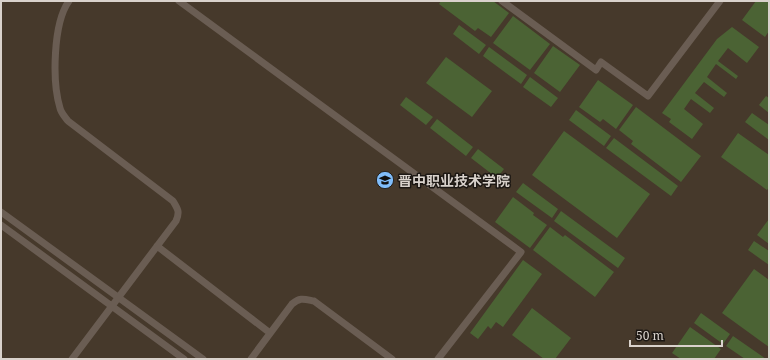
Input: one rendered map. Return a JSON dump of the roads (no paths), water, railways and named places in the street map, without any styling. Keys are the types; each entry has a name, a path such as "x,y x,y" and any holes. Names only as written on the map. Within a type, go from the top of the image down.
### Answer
{"lane":[{"path":"70,1 66,6 59,27 54,62 56,92 60,110 68,121 173,201 178,209 179,216 72,359"},
{"path":"180,1 520,252 438,359"},
{"path":"502,1 596,70 602,62 648,96 720,1"},
{"path":"1,212 203,359"},
{"path":"1,225 184,359"},
{"path":"157,246 270,333"},
{"path":"251,359 292,304 303,298 314,301 392,359"}],"place":[{"name":"晋中职业技术学院","path":"385,180"}]}
